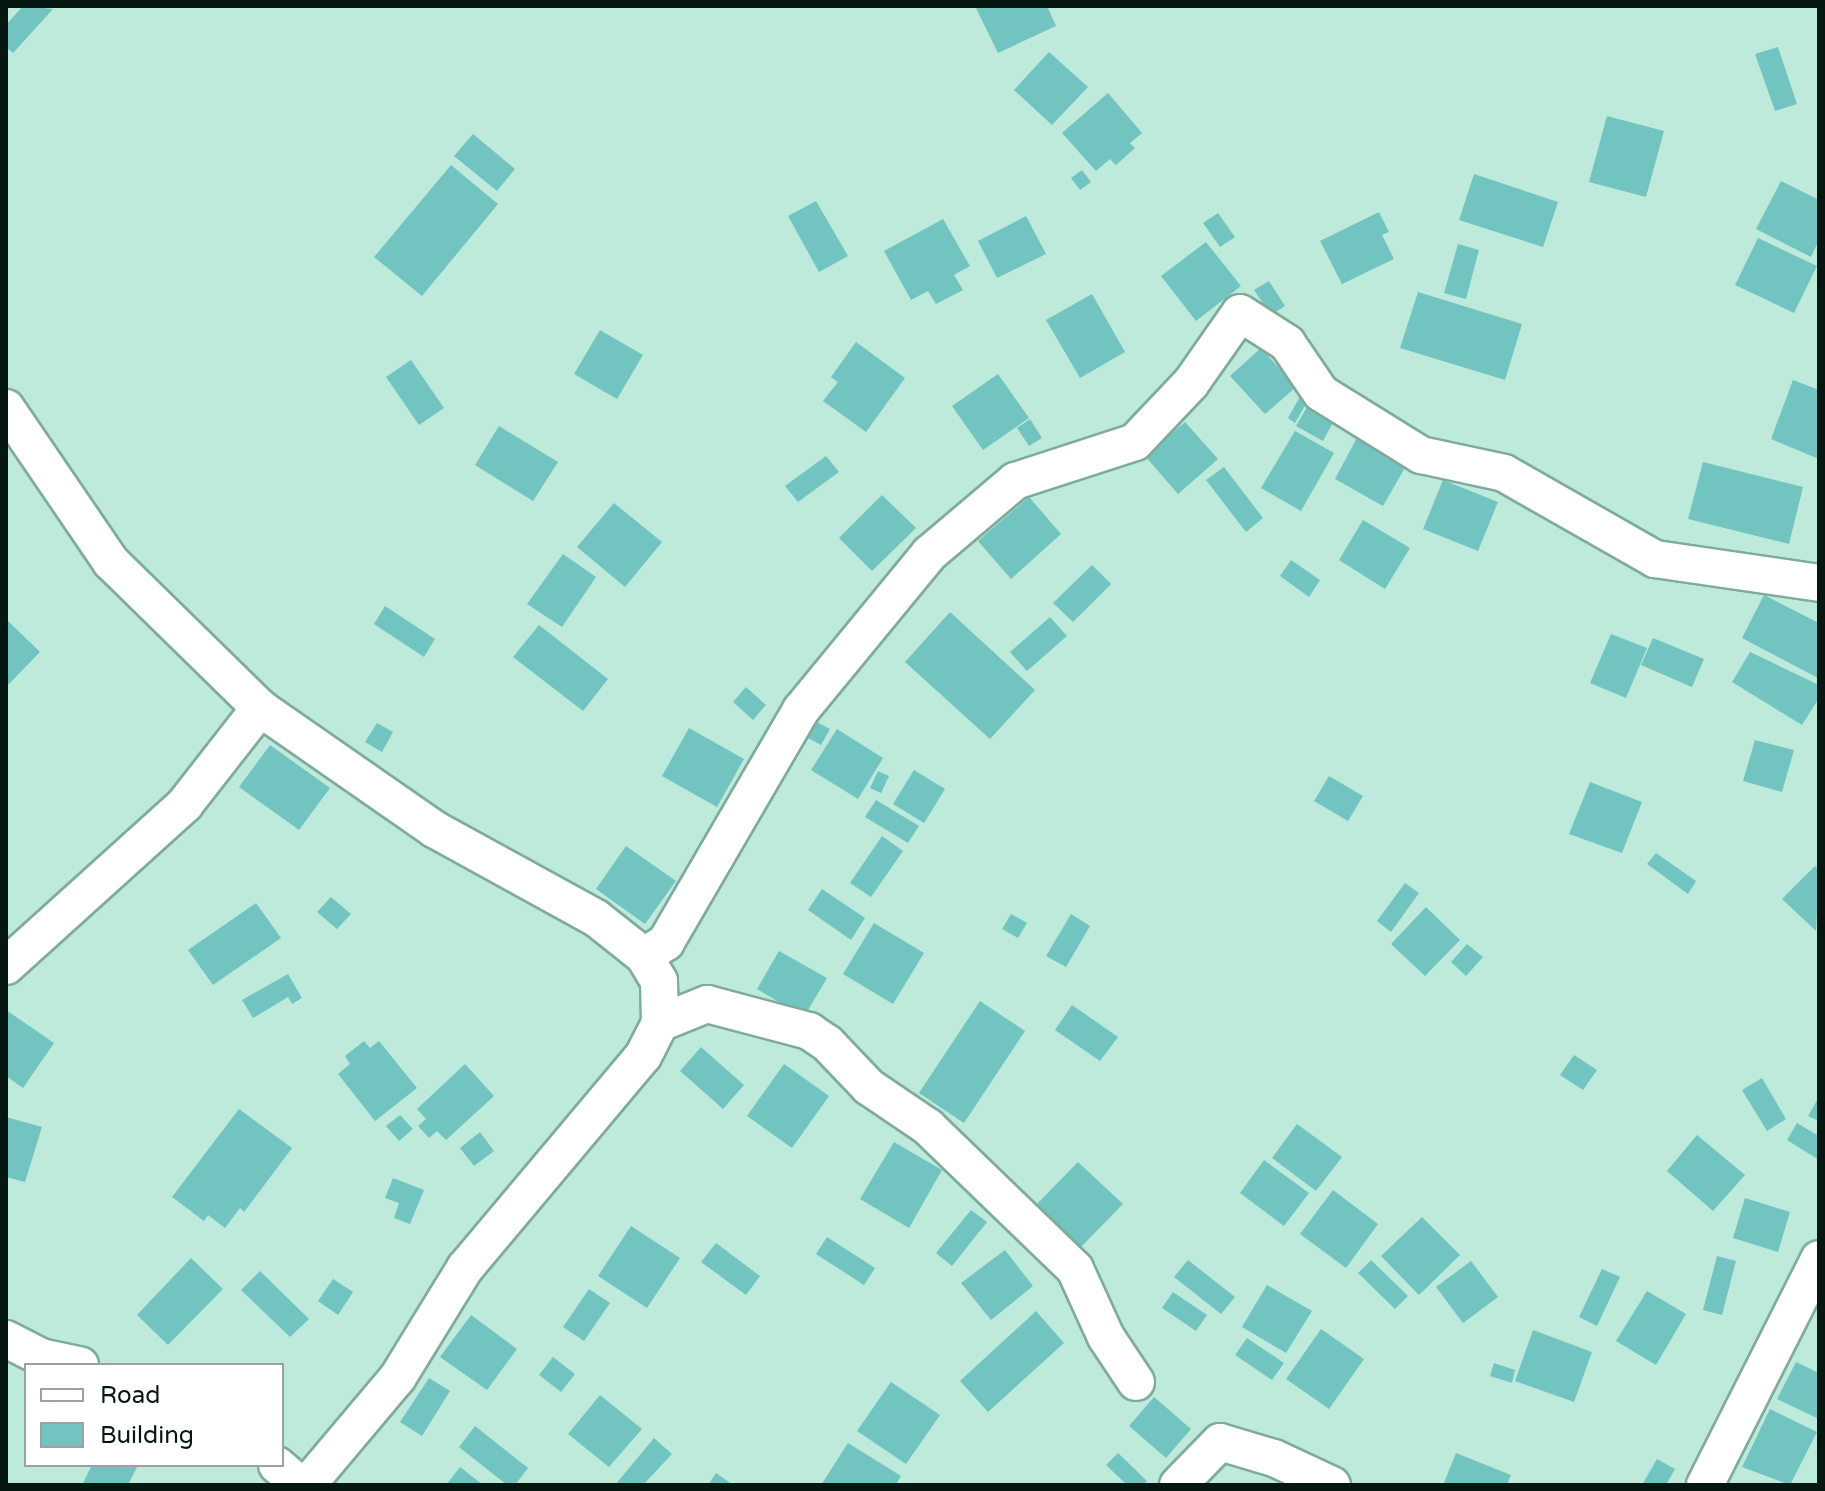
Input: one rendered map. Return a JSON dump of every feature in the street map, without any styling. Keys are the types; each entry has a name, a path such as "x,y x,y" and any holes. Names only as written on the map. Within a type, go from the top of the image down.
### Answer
{"street":[{"path":"644,956 666,942 801,710 929,554 1015,481 1135,442 1191,383 1240,313 1287,343 1321,393 1421,455 1504,473 1655,559 1819,583"},
{"path":"6,408 111,562 260,708 434,829 596,918 644,956 659,981 660,1023 643,1056 465,1268 398,1377 307,1485"},
{"path":"6,966 185,804 260,708"},
{"path":"660,1023 707,1004 809,1031 827,1043 869,1087 928,1127 1075,1269 1106,1337 1136,1382"},
{"path":"1705,1485 1819,1259"},
{"path":"6,1339 41,1357 70,1363"},
{"path":"1178,1485 1220,1442 1274,1458 1332,1485"},
{"path":"279,1467 300,1485"}],"building":[{"path":"23,6 53,9 13,53 6,47 6,25"},
{"path":"975,6 1047,6 1056,26 998,53"},
{"path":"1778,47 1797,104 1775,111 1755,54"},
{"path":"1049,52 1088,87 1052,125 1014,90"},
{"path":"1108,93 1142,133 1130,143 1135,148 1116,165 1110,159 1096,171 1062,133"},
{"path":"1607,116 1664,131 1646,197 1589,182"},
{"path":"473,134 515,169 497,191 454,156"},
{"path":"451,165 498,204 422,296 374,257"},
{"path":"1082,170 1091,182 1080,190 1071,178"},
{"path":"1474,174 1558,202 1543,247 1459,220"},
{"path":"1781,181 1819,200 1819,240 1811,257 1756,229"},
{"path":"816,201 848,256 819,272 788,216"},
{"path":"1379,212 1389,232 1382,235 1394,259 1342,284 1320,241"},
{"path":"1218,213 1235,237 1220,247 1203,223"},
{"path":"1026,216 1046,254 997,278 978,241"},
{"path":"943,219 970,266 954,275 963,290 936,304 928,291 911,300 884,251"},
{"path":"1758,238 1817,266 1794,313 1735,285"},
{"path":"1206,242 1241,286 1196,321 1161,276"},
{"path":"1458,244 1479,250 1466,299 1444,293"},
{"path":"1269,281 1285,306 1271,315 1254,290"},
{"path":"1418,292 1522,324 1505,380 1400,348"},
{"path":"1092,294 1125,352 1080,378 1046,320"},
{"path":"600,330 643,355 617,399 574,374"},
{"path":"856,342 905,378 866,432 823,401 838,382 831,377"},
{"path":"1261,348 1296,387 1265,414 1230,376"},
{"path":"411,360 444,408 419,425 386,377"},
{"path":"998,374 1029,418 983,450 952,406"},
{"path":"1793,380 1819,390 1819,459 1771,439"},
{"path":"1302,393 1310,397 1295,423 1288,418"},
{"path":"1311,400 1337,415 1323,441 1296,426"},
{"path":"1030,419 1042,438 1029,446 1017,428"},
{"path":"1185,422 1218,459 1178,494 1145,456"},
{"path":"499,426 558,462 533,501 475,465"},
{"path":"1295,431 1334,453 1301,511 1261,488"},
{"path":"1360,432 1410,459 1383,506 1335,479"},
{"path":"826,456 839,472 798,502 785,486"},
{"path":"1703,462 1803,487 1789,544 1688,519"},
{"path":"1224,467 1263,518 1246,532 1206,480"},
{"path":"1443,480 1498,502 1478,551 1423,529"},
{"path":"882,495 916,528 872,571 839,538"},
{"path":"1029,497 1061,534 1011,579 978,541"},
{"path":"614,503 662,542 625,587 577,547"},
{"path":"1363,520 1410,548 1385,589 1339,560"},
{"path":"563,554 596,577 562,627 527,604"},
{"path":"1291,560 1320,580 1309,597 1280,576"},
{"path":"1092,565 1111,584 1073,622 1053,603"},
{"path":"1764,595 1819,623 1818,678 1742,638"},
{"path":"385,606 435,639 424,657 374,624"},
{"path":"950,612 1035,690 990,739 905,662"},
{"path":"1050,617 1067,636 1027,671 1010,652"},
{"path":"6,619 40,652 6,687"},
{"path":"539,625 608,679 583,711 513,657"},
{"path":"1611,634 1647,648 1626,698 1590,683"},
{"path":"1653,638 1704,659 1692,687 1641,665"},
{"path":"1750,652 1819,685 1819,698 1802,725 1732,682"},
{"path":"746,687 766,705 753,720 733,702"},
{"path":"813,720 830,729 821,745 804,736"},
{"path":"377,723 393,732 382,752 365,742"},
{"path":"689,728 744,759 717,807 662,776"},
{"path":"837,729 883,758 858,799 811,770"},
{"path":"1755,740 1794,750 1782,792 1743,781"},
{"path":"270,745 330,788 299,830 239,787"},
{"path":"914,770 945,789 924,823 893,804"},
{"path":"878,771 889,776 881,793 870,788"},
{"path":"1329,776 1363,796 1348,821 1314,801"},
{"path":"1590,782 1642,802 1622,853 1569,834"},
{"path":"876,800 919,826 908,843 865,817"},
{"path":"882,836 903,851 871,897 850,883"},
{"path":"626,846 676,881 645,924 596,889"},
{"path":"1656,853 1696,881 1688,894 1647,864"},
{"path":"1815,866 1819,870 1816,931 1782,899"},
{"path":"1405,883 1419,893 1391,932 1377,921"},
{"path":"822,889 865,918 851,940 808,910"},
{"path":"331,897 351,914 337,929 317,912"},
{"path":"256,903 281,938 213,985 188,950"},
{"path":"1426,907 1460,940 1425,976 1391,944"},
{"path":"1011,914 1027,923 1018,938 1002,929"},
{"path":"1071,914 1090,926 1066,967 1046,956"},
{"path":"874,923 924,953 893,1004 843,974"},
{"path":"1467,944 1483,957 1466,976 1451,962"},
{"path":"779,951 827,978 804,1017 757,989"},
{"path":"288,974 302,998 292,1004 288,997 253,1018 242,1000"},
{"path":"980,1001 1025,1031 964,1123 919,1093"},
{"path":"1072,1005 1118,1037 1100,1061 1055,1030"},
{"path":"6,1010 54,1043 23,1088 6,1076"},
{"path":"364,1041 370,1048 379,1041 417,1088 375,1121 338,1074 350,1064 345,1056"},
{"path":"701,1047 744,1085 723,1109 680,1071"},
{"path":"1574,1055 1597,1070 1583,1090 1560,1075"},
{"path":"465,1064 494,1096 446,1140 437,1131 429,1138 418,1126 426,1119 417,1109"},
{"path":"784,1064 829,1096 792,1148 747,1116"},
{"path":"1762,1078 1786,1119 1767,1131 1742,1090"},
{"path":"1819,1097 1819,1121 1808,1116"},
{"path":"239,1109 292,1148 244,1212 240,1208 225,1228 208,1215 204,1221 172,1197"},
{"path":"400,1115 413,1129 399,1141 386,1126"},
{"path":"6,1117 42,1127 25,1182 6,1177"},
{"path":"1797,1123 1819,1136 1819,1160 1787,1140"},
{"path":"1297,1124 1342,1157 1316,1191 1272,1158"},
{"path":"480,1132 494,1151 474,1166 460,1148"},
{"path":"1697,1135 1745,1175 1713,1211 1667,1171"},
{"path":"894,1142 942,1170 909,1228 860,1199"},
{"path":"1264,1160 1309,1193 1284,1226 1240,1193"},
{"path":"1078,1162 1123,1204 1080,1248 1035,1206"},
{"path":"393,1178 424,1190 410,1224 394,1218 399,1203 385,1198"},
{"path":"1333,1190 1378,1224 1346,1268 1300,1234"},
{"path":"1745,1198 1790,1212 1778,1252 1733,1238"},
{"path":"971,1210 987,1222 952,1266 936,1253"},
{"path":"1422,1217 1460,1255 1419,1295 1381,1256"},
{"path":"631,1226 680,1258 647,1308 598,1276"},
{"path":"827,1237 875,1268 864,1285 816,1254"},
{"path":"716,1243 760,1276 746,1295 701,1262"},
{"path":"1005,1250 1033,1286 991,1320 961,1283"},
{"path":"1717,1256 1736,1261 1722,1315 1703,1310"},
{"path":"191,1258 223,1289 168,1345 137,1315"},
{"path":"1188,1260 1235,1297 1221,1314 1174,1277"},
{"path":"1371,1260 1408,1296 1395,1309 1358,1273"},
{"path":"1471,1261 1498,1297 1463,1323 1436,1287"},
{"path":"1602,1269 1620,1277 1597,1326 1579,1317"},
{"path":"260,1271 309,1319 290,1337 241,1290"},
{"path":"333,1279 353,1292 338,1315 318,1301"},
{"path":"1267,1285 1312,1311 1286,1353 1242,1327"},
{"path":"589,1289 610,1303 584,1341 563,1327"},
{"path":"1647,1291 1686,1314 1656,1365 1616,1341"},
{"path":"1173,1292 1207,1315 1196,1331 1162,1308"},
{"path":"1036,1311 1064,1343 988,1412 960,1381"},
{"path":"471,1315 517,1349 487,1390 440,1357"},
{"path":"1321,1329 1364,1359 1329,1409 1286,1379"},
{"path":"1533,1330 1592,1352 1574,1402 1515,1381"},
{"path":"1247,1338 1284,1363 1272,1380 1235,1355"},
{"path":"553,1357 575,1374 561,1392 539,1375"},
{"path":"1796,1362 1819,1373 1819,1419 1777,1399"},
{"path":"1494,1363 1515,1370 1512,1383 1490,1376"},
{"path":"429,1378 450,1391 422,1436 400,1422"},
{"path":"891,1382 940,1415 906,1464 857,1431"},
{"path":"600,1395 642,1429 609,1467 568,1434"},
{"path":"1154,1397 1191,1429 1166,1458 1129,1426"},
{"path":"1770,1409 1817,1432 1790,1485 1742,1467"},
{"path":"475,1426 528,1468 515,1485 507,1485 459,1447"},
{"path":"654,1438 672,1454 643,1485 615,1485"},
{"path":"848,1443 901,1476 896,1485 821,1485"},
{"path":"1118,1453 1147,1481 1143,1485 1127,1485 1106,1465"},
{"path":"1456,1453 1511,1475 1507,1485 1443,1485"},
{"path":"1657,1459 1675,1469 1666,1485 1642,1485"},
{"path":"91,1467 137,1467 128,1485 82,1485"},
{"path":"460,1467 483,1485 446,1485"},
{"path":"716,1473 733,1485 708,1485"}]}
